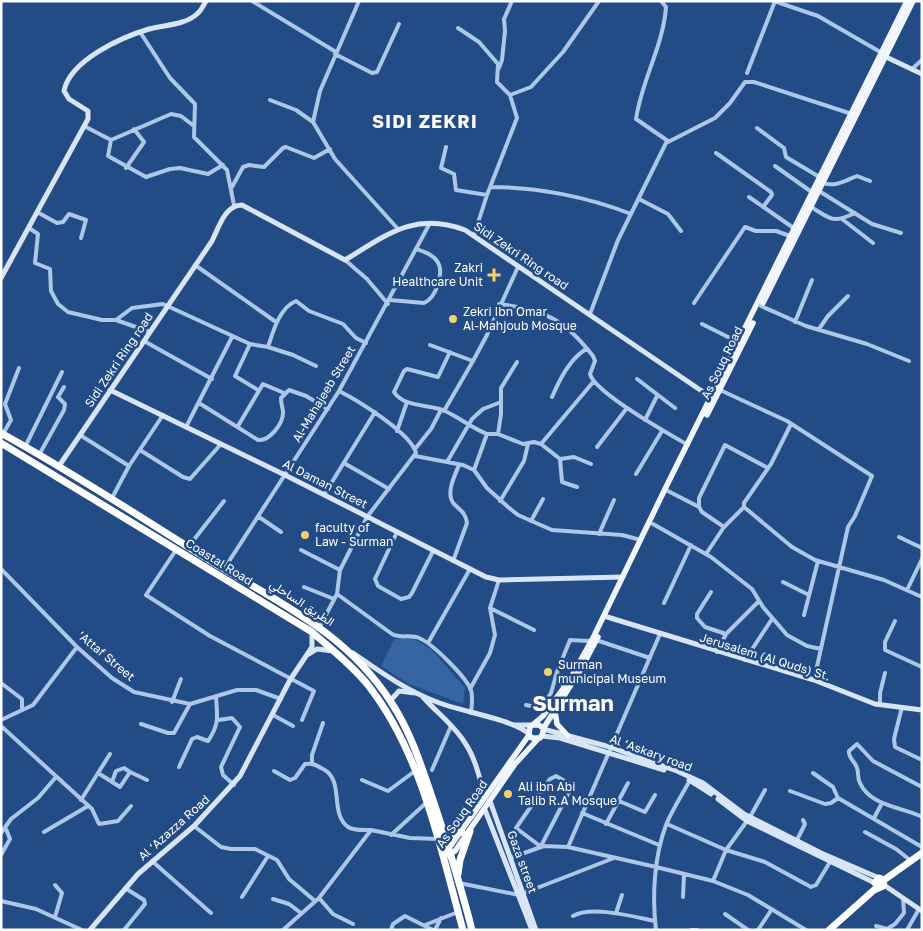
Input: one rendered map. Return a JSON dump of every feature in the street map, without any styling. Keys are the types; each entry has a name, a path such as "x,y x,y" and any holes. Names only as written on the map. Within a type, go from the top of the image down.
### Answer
{"highway":[{"name":"الطريق الساحلي","path":"2,434 112,498 224,569 294,608 320,626 362,665 390,700 421,761 450,851 472,930"},
{"name":"Coastal Road","path":"1,443 312,632 367,684 386,710 415,771 438,839 463,930"},
{"path":"141,527 146,519"},
{"path":"442,828 454,834 462,832"},
{"path":"458,880 460,860 470,831"},
{"path":"822,930 880,883 922,853"},
{"path":"829,930 880,883"}],"main road":[{"name":"As Souq Road","path":"488,800 515,764 541,735 594,640 653,524 791,237 822,180 907,1"},
{"name":"As Souq Road","path":"822,180 852,114 913,1"},
{"name":"As Souq Road","path":"606,617 623,576 688,445 713,399 720,390 811,206 816,192"},
{"name":"As Souq Road","path":"443,856 470,831 533,725 543,716 564,688 594,640"},
{"path":"556,708 555,720 559,728 568,736"},
{"path":"528,734 541,735 539,725 533,725"},
{"name":"As Souq Road","path":"450,851 462,832 483,808"}],"street":[{"path":"1,278 89,115 88,111 65,96 64,91 68,81 87,59 140,32 192,18 201,10 206,1"},
{"path":"252,1 372,73 377,72 399,24"},
{"path":"313,122 320,91 359,1"},
{"path":"474,235 487,195 517,118 510,94 498,84 505,31 504,19 512,1"},
{"path":"510,94 531,88 563,52 598,1"},
{"path":"661,1 666,7 664,34 646,78 636,119 668,142"},
{"path":"747,73 774,1 818,16 883,55 922,74"},
{"path":"458,28 478,42 498,64 499,68"},
{"path":"140,32 170,78 195,104 194,137 223,165 230,176 234,205 242,205 345,260 367,278 389,302 424,303 434,296 439,264 431,255 416,249"},
{"path":"912,69 922,60"},
{"path":"590,314 618,240 668,142 715,118 730,103 742,85 748,81 852,114"},
{"path":"270,100 296,110 313,122 342,167 398,229"},
{"path":"111,140 171,114 181,116 194,126"},
{"path":"84,126 111,140"},
{"path":"757,128 784,148 786,156 831,186 857,176 870,181"},
{"path":"126,168 144,142 134,129"},
{"path":"111,140 108,156 126,168 146,177 170,169 180,168 208,174 223,165"},
{"path":"232,187 243,167 249,165 264,167 283,148 286,147 314,158 330,149"},
{"path":"446,147 441,168 454,174 456,190 487,195"},
{"path":"716,153 771,192 772,195 763,207"},
{"path":"775,166 878,227 901,233"},
{"path":"491,187 520,189 580,199 631,214"},
{"path":"750,197 795,229"},
{"path":"639,199 668,214 681,231"},
{"name":"Sidi Zekri Ring road","path":"59,466 212,241 228,211 234,205"},
{"path":"811,206 832,220 842,219 855,213"},
{"path":"38,212 57,223 63,222 69,214 86,220 81,238"},
{"path":"842,219 873,243"},
{"name":"Al-Mahajeeb Street","path":"224,569 339,391 431,223"},
{"name":"Sidi Zekri Ring road","path":"345,260 398,229 413,224 453,225 474,235 713,399"},
{"path":"694,303 744,227 756,231 776,231 791,237"},
{"path":"29,228 38,234 35,261 50,269 50,291 62,308 72,314 116,320 150,332"},
{"path":"195,265 276,322"},
{"path":"320,626 337,594 340,570 367,517 415,456 415,449 431,429 473,361 518,267"},
{"path":"795,322 812,280"},
{"path":"819,329 828,316 848,296"},
{"path":"268,347 276,322 291,304 296,302 309,311 343,324 356,338 366,343"},
{"path":"116,320 132,308 159,304 168,306 250,344 268,347 316,366"},
{"path":"499,304 536,311 563,323 583,342 586,349 595,359 590,374 594,381 644,420 688,445"},
{"path":"761,306 795,322 867,344 909,361"},
{"path":"702,324 739,342"},
{"path":"186,427 212,379 232,336"},
{"path":"144,341 212,379"},
{"path":"250,344 235,376 258,390"},
{"path":"430,345 473,361"},
{"path":"552,397 569,366 586,349"},
{"path":"450,352 438,377 416,371 404,371 394,392 398,397 407,402 442,410 487,434 498,434 528,444 531,442 541,444 560,459 574,457 591,464"},
{"path":"498,434 501,414 501,388 517,362"},
{"path":"2,434 11,420 5,404 19,368"},
{"path":"25,447 62,372"},
{"path":"637,378 657,396 675,408"},
{"path":"541,444 594,381"},
{"path":"238,426 258,390 266,384 284,393"},
{"path":"39,455 64,410 65,404 58,397 64,387"},
{"name":"Al Daman Street","path":"110,390 285,475 453,561 499,580 612,578 623,576"},
{"path":"199,403 258,440 270,438 282,417 281,398 289,390 294,390 328,409"},
{"path":"720,390 791,424 872,476 855,516 848,527 814,680"},
{"path":"339,391 375,412 415,449"},
{"path":"644,420 657,396"},
{"path":"397,431 407,402"},
{"path":"447,462 472,420 484,409 500,402"},
{"path":"597,447 627,408"},
{"path":"324,496 375,412"},
{"path":"112,498 129,466 163,416"},
{"path":"706,554 724,527 744,507 744,503 768,468 791,424"},
{"path":"636,474 662,431"},
{"path":"474,470 487,434"},
{"path":"80,435 129,466"},
{"path":"140,450 183,477 190,479 222,444"},
{"path":"500,501 524,461 528,444"},
{"path":"698,507 699,498 725,445 768,468"},
{"path":"415,456 447,462 474,470 500,501 518,515 560,532 622,535 641,540"},
{"path":"560,459 562,482 577,487"},
{"path":"344,463 389,489"},
{"path":"453,561 467,523 466,517 452,500 451,488 459,465"},
{"path":"668,491 698,507 702,512 724,527"},
{"path":"531,521 543,499"},
{"path":"599,534 614,500"},
{"path":"189,546 224,501"},
{"path":"744,507 792,547 818,561 908,590 922,597"},
{"path":"259,517 281,532"},
{"path":"653,524 706,554 752,589 772,619 787,635 797,642 821,649"},
{"path":"397,532 375,579 378,586 395,596 401,599 409,598 433,551"},
{"path":"899,537 922,548"},
{"path":"664,603 691,545"},
{"path":"176,550 146,595 210,636 315,692 302,720"},
{"path":"301,550 340,570"},
{"path":"908,590 922,559"},
{"path":"804,615 818,561"},
{"path":"428,643 470,569"},
{"path":"1,578 3,570"},
{"name":"‘Attaf Street","path":"3,570 77,647 123,685 146,696 190,704 245,690 267,693 281,699"},
{"path":"612,578 618,588"},
{"path":"470,689 490,653 495,626 490,608 499,580"},
{"path":"783,582 810,595"},
{"path":"304,587 334,599"},
{"path":"711,592 697,614 697,618 705,627 726,634"},
{"path":"337,594 392,634 400,637 419,638 443,655 470,689 472,713"},
{"path":"717,652 726,634 760,601"},
{"path":"490,608 534,630"},
{"name":"Jerusalem (Al Quds) St.","path":"606,617 814,680 850,696 880,705 922,710"},
{"path":"745,660 772,619"},
{"path":"895,621 885,642 885,650 922,666"},
{"name":"Al ‘Azazza Road","path":"90,930 125,888 152,860 194,826 234,785 254,754 290,680 307,656 312,645 312,632"},
{"path":"568,848 660,634"},
{"path":"526,705 536,707 543,705 551,693 570,640 594,640 650,658"},
{"path":"342,646 421,695"},
{"path":"1,720 29,708 36,702 54,675 77,647"},
{"path":"307,656 317,649 334,652"},
{"path":"557,672 564,688"},
{"path":"880,705 880,693 885,673"},
{"path":"172,702 181,679"},
{"path":"1,683 22,699 22,710"},
{"path":"390,700 402,690 512,725 528,734"},
{"name":"Gaza street","path":"421,695 451,726 471,753 510,858 532,930"},
{"path":"178,767 192,739 197,737 208,741 218,720 216,696"},
{"path":"141,724 168,733 174,733 190,704"},
{"path":"902,707 894,739 895,747 922,760"},
{"path":"273,715 293,726"},
{"path":"218,720 232,718 240,727 221,770 223,775 234,785"},
{"path":"312,763 312,755 322,723"},
{"path":"512,725 533,725"},
{"path":"1,726 93,811 96,822 102,824 120,820 131,806"},
{"path":"432,770 451,726"},
{"name":"Al ‘Askary road","path":"541,735 609,750 677,771 703,783 748,819 880,883"},
{"name":"Al ‘Askary road","path":"541,735 568,736 690,780 748,819 830,862 880,883"},
{"path":"922,787 873,761 856,744 848,753 857,766 858,780 865,792 882,803 904,809 922,817"},
{"path":"81,800 110,754"},
{"path":"274,771 293,780 302,766 312,763 329,772 334,777 339,807 347,826 353,830 371,830 392,835 438,839"},
{"path":"112,782 116,771 124,768 147,780"},
{"path":"362,780 388,791 415,771"},
{"path":"98,773 120,787 130,772"},
{"path":"813,773 833,786 838,798 922,847"},
{"path":"1,833 6,829 17,812 38,798 56,776"},
{"path":"556,776 570,784 571,788 540,846 516,828 550,779 556,776"},
{"path":"656,930 656,867 660,845 667,824 690,780"},
{"path":"606,824 628,783"},
{"path":"713,881 726,850 748,819 765,790"},
{"path":"790,791 825,804 831,803 838,798"},
{"path":"619,801 645,812 655,795"},
{"path":"392,835 426,803"},
{"path":"874,818 882,803"},
{"path":"44,832 88,806"},
{"name":"Gaza street","path":"483,808 536,930"},
{"path":"582,813 660,845"},
{"path":"796,842 805,824 803,820"},
{"path":"667,824 726,850 765,862 811,887 816,885 830,862"},
{"path":"194,826 221,846 231,849 255,849 281,864 289,879 317,899 333,914 353,924"},
{"path":"1,855 10,839 6,829"},
{"path":"283,930 317,899 371,830"},
{"path":"865,832 896,849 910,860"},
{"path":"510,858 540,846 568,848 656,867 713,881 748,895 806,930"},
{"path":"242,897 268,856"},
{"path":"458,880 521,894 614,858"},
{"path":"152,860 211,913"},
{"path":"683,897 684,875"},
{"path":"880,883 920,910 906,930"},
{"path":"55,885 62,893 55,917"},
{"path":"124,930 145,904 144,900 125,888"},
{"path":"616,914 622,894"},
{"path":"876,926 887,929 896,924 904,913 903,898"},
{"path":"273,899 289,904 301,913"},
{"path":"1,901 36,909 82,930"},
{"path":"758,930 772,909"},
{"path":"424,925 458,912"},
{"path":"573,916 582,912 616,914 655,921"},
{"path":"725,914 748,930"},
{"path":"391,930 394,924 405,916 434,930 441,918"},
{"path":"691,930 697,930"}],"shaded area":[{"path":"413,638 432,650 465,688 463,704 409,684 381,666 394,639"}],"place":[{"name":"Zakri Healthcare Unit","path":"494,275"},
{"name":"Zekri Ibn Omar Al-Mahjoub Mosque","path":"453,319"},
{"name":"faculty of Law - Surman","path":"305,535"},
{"name":"Surman municipal Museum","path":"548,672"},
{"name":"Ali ibn Abi Talib R.A Mosque","path":"508,794"}],"district":[{"name":"SIDI ZEKRI","path":"425,122"},
{"name":"Surman","path":"573,703"}]}
